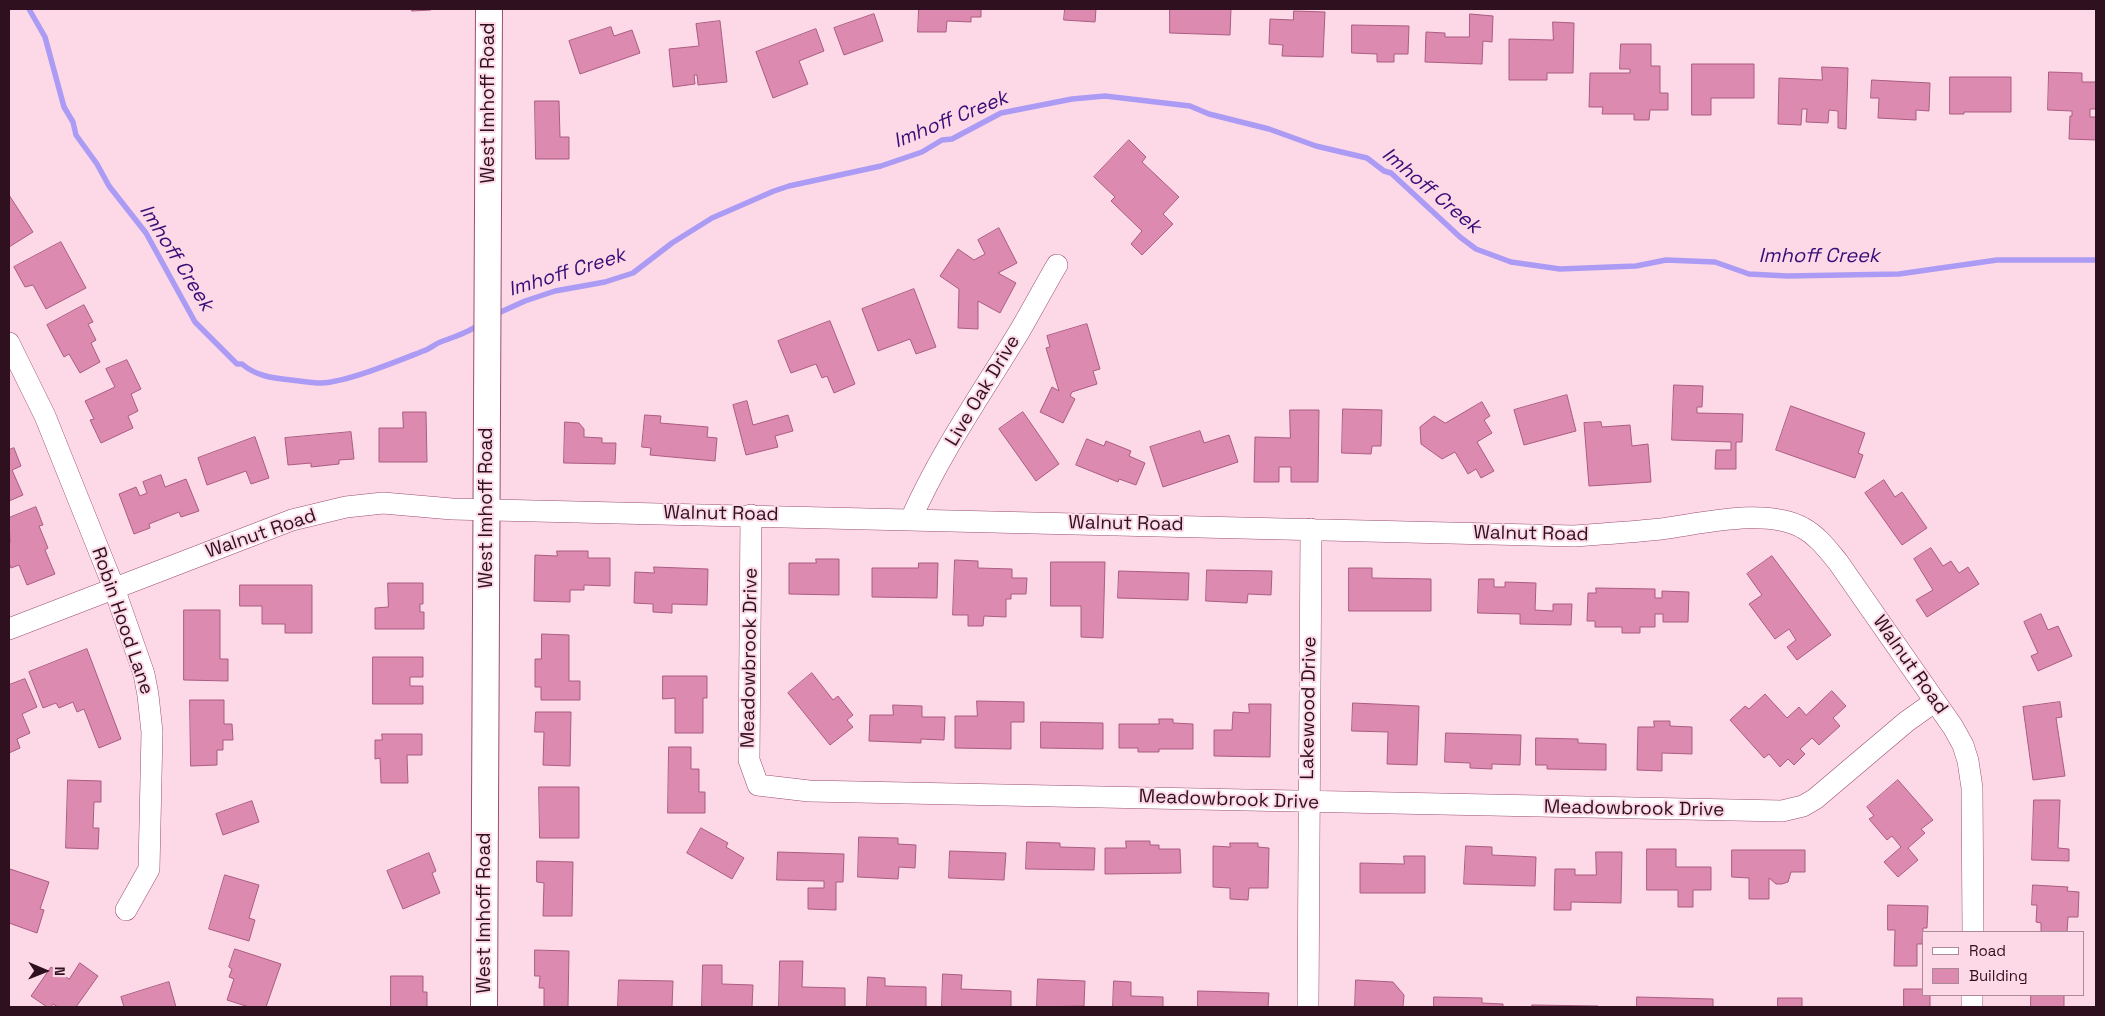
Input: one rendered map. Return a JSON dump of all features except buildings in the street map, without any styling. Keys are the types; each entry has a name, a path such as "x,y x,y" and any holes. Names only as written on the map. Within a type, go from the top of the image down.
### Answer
{"street":[{"name":"West Imhoff Road","path":"484,1007 489,9"},
{"name":"Live Oak Drive","path":"911,518 955,435 1020,330 1056,265"},
{"name":"Robin Hood Lane","path":"9,343 45,416 114,588 144,674 152,726 149,869 126,910"},
{"name":"Walnut Road","path":"9,629 292,520 346,507 383,503 486,509 911,518 1574,536 1638,531 1732,519 1753,518 1790,523 1803,527 1817,536 1838,562 1953,727 1963,745 1971,774 1974,806 1972,931"},
{"name":"Meadowbrook Drive","path":"751,515 748,760 758,785 809,791 1052,795 1308,803 1782,811 1803,806 1815,799 1906,722 1934,702"},
{"name":"Lakewood Drive","path":"1308,1007 1311,529"}],"waterway":[{"name":"Imhoff Creek","path":"29,9 45,37 64,107 73,122 76,135 97,164 109,186 146,233 195,322 237,364 242,364 259,374 271,377 314,383 332,382 359,375 426,350 480,324"},
{"name":"Imhoff Creek","path":"494,315 525,301 555,291 605,282 633,273 672,243 712,218 774,191 881,166 922,152 942,140 952,139 1001,113 1072,99 1105,96 1190,106 1209,114 1269,129 1316,146 1367,158 1384,171 1391,173 1460,237 1476,249 1511,262 1560,269 1636,266 1666,260 1715,262 1749,274 1787,276 1899,274 1997,260 2096,260"}]}
